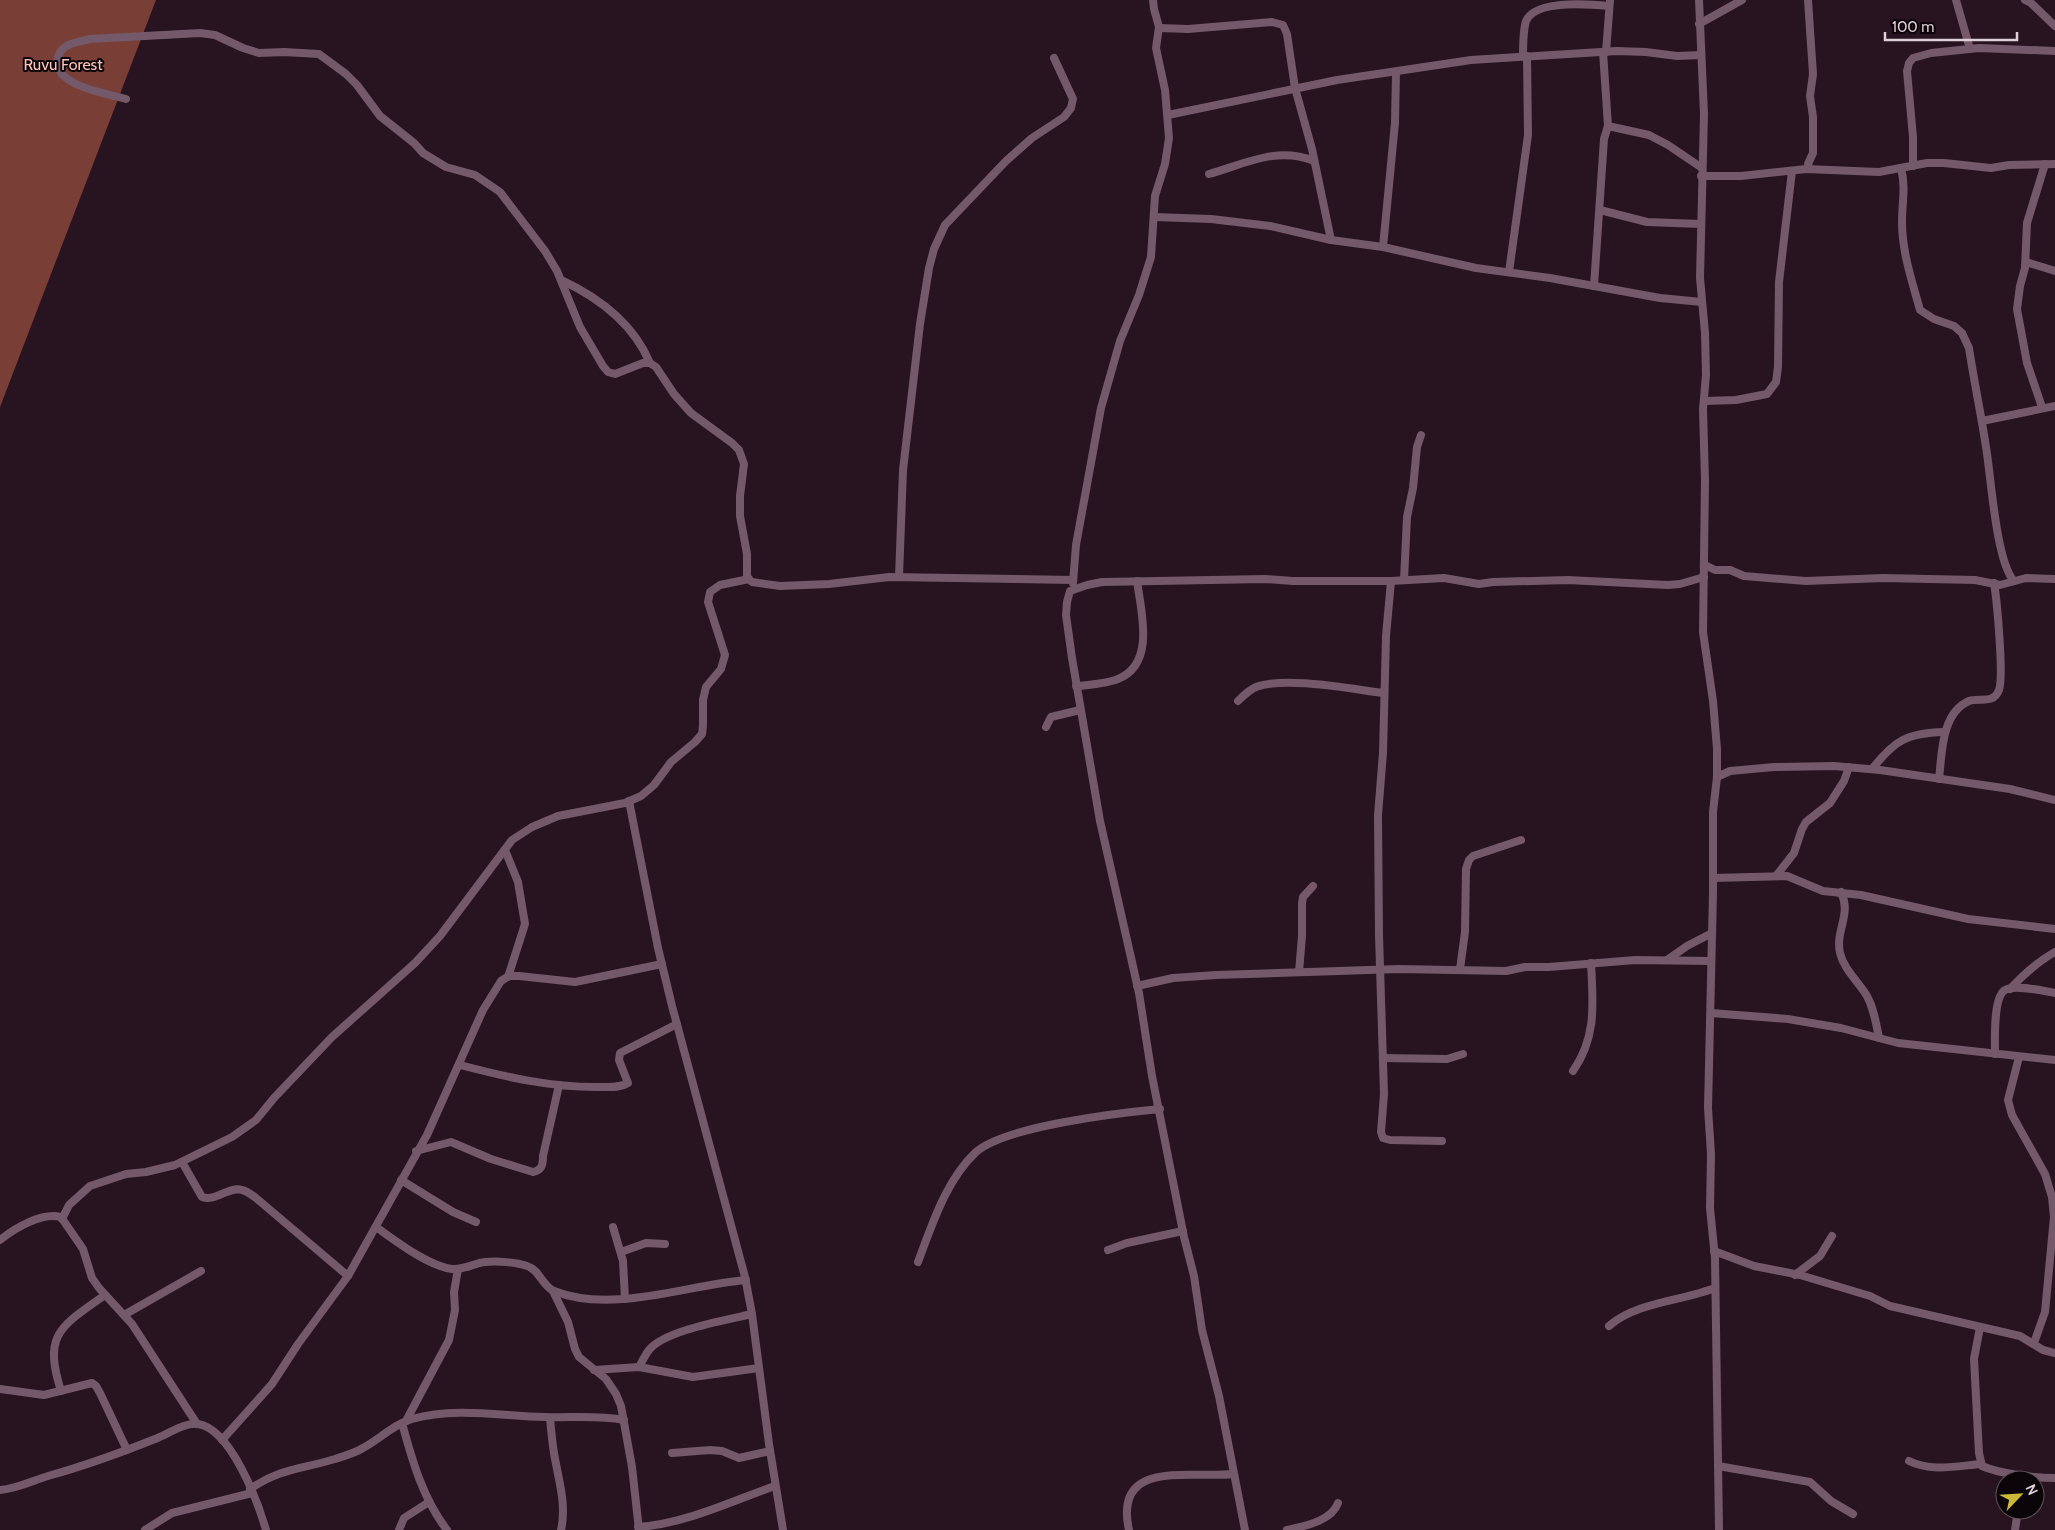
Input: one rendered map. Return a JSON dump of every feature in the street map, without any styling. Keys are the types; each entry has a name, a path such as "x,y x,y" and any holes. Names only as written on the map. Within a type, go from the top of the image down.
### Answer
{"street":[{"path":"1153,0 1159,22 1156,48 1165,90 1169,138 1165,164 1155,196 1151,257 1139,295 1117,350 1101,408 1076,545 1072,590 1067,602 1066,615 1080,710 1102,830 1137,986 1152,1076 1183,1231 1194,1276 1202,1330 1219,1396 1245,1530"},
{"path":"1699,0 1704,114 1701,172 1700,278 1706,375 1704,402 1705,565 1703,632 1713,701 1717,777 1712,812 1713,878 1708,1108 1711,1154 1710,1208 1715,1265 1719,1530"},
{"path":"1699,24 1742,0"},
{"path":"1808,0 1813,74 1810,96 1813,117 1812,153 1808,164 1809,169"},
{"path":"1956,0 1970,49"},
{"path":"2024,0 2032,3 2055,26"},
{"path":"1509,272 1528,135 1525,56 1526,21 1531,13 1548,4 1610,3 1605,52 1608,126 1604,139 1594,286"},
{"path":"1159,28 1188,29 1278,22 1283,25 1287,34 1295,88 1314,161 1331,240"},
{"path":"126,99 72,84 60,73 57,62 60,52 66,46 75,42 90,39 200,33 215,35 260,53 319,54 346,74 380,116 414,143 423,153 446,167 475,175 500,192 545,251 561,280 580,327 608,372 615,374 643,363 650,363"},
{"path":"1913,166 1907,71 1908,63 1913,58 1925,54 1970,49 2024,48 2055,51"},
{"path":"1168,116 1295,88 1471,60 1605,52 1646,52 1677,56 1701,55"},
{"path":"899,578 903,470 928,268 934,249 945,226 1006,161 1032,138 1064,117 1071,108 1073,99 1054,58"},
{"path":"1383,247 1395,123 1396,72"},
{"path":"1608,126 1649,135 1668,144 1701,172 1741,176 1809,169 1879,172 1944,163 1991,168 2009,165 2055,164"},
{"path":"1209,174 1265,156 1279,154 1303,156 1314,161"},
{"path":"2042,408 2027,363 2017,309 2026,262 2027,222 2045,164"},
{"path":"1901,168 1905,183 1902,220 1904,245 1920,310 1934,319 1954,326 1962,333 1969,348 1982,421 2000,547 2007,571 2014,581"},
{"path":"1704,402 1736,400 1766,394 1776,382 1778,366 1779,282 1792,171"},
{"path":"1600,210 1647,222 1701,224"},
{"path":"1154,217 1233,221 1270,226 1331,240 1383,247 1476,268 1660,298 1702,302"},
{"path":"2026,262 2055,271"},
{"path":"561,280 604,304 622,320 637,337 650,363 656,367 682,405 698,420 732,443 742,457 744,472 740,496 740,516 749,579"},
{"path":"1982,421 2055,406"},
{"path":"1404,580 1407,517 1413,488 1416,447 1421,435"},
{"path":"1705,565 1715,570 1730,570 1751,577 1806,581 1883,578 1975,580 1994,583 2000,586 2026,578 2055,578"},
{"path":"1072,590 1102,582 1137,581 1265,579 1293,581 1391,581 1444,578 1479,584 1568,580 1668,585 1680,584 1704,577"},
{"path":"62,1219 72,1201 90,1186 106,1179 146,1172 182,1162 232,1137 256,1120 332,1036 415,963 440,936 512,840 532,826 558,816 629,801 641,796 654,784 671,762 702,734 703,700 706,687 721,669 725,655 708,602 710,592 720,585 749,579 761,584 780,586 899,578 1073,580"},
{"path":"1076,686 1120,678 1131,670 1140,657 1144,644 1137,581"},
{"path":"1391,581 1386,636 1383,693 1383,753 1378,815 1384,1094 1381,1132 1383,1138 1412,1141 1442,1141"},
{"path":"1939,779 1944,732 1958,710 1971,700 1986,701 1992,698 1998,691 2000,673 1994,583"},
{"path":"1238,701 1255,688 1279,684 1318,684 1383,693"},
{"path":"1046,727 1051,717 1080,710"},
{"path":"1872,769 1897,743 1908,737 1924,732 1944,732"},
{"path":"1717,777 1730,772 1774,767 1872,769 2010,789 2055,800"},
{"path":"1776,876 1794,854 1806,822 1830,803 1844,781 1849,768"},
{"path":"629,801 662,964 746,1280 774,1486 783,1530"},
{"path":"1460,969 1466,932 1466,869 1469,860 1480,852 1503,847 1521,840"},
{"path":"505,850 518,882 525,924 508,977"},
{"path":"1713,878 1787,876 1811,887 1861,895 1968,918 2055,929"},
{"path":"1299,972 1302,903 1303,898 1313,886"},
{"path":"1840,892 1845,901 1846,910 1839,940 1840,954 1844,964 1866,995 1874,1013 1879,1038"},
{"path":"1667,960 1687,946 1712,933"},
{"path":"1995,1054 1999,996 2010,989 2033,966 2055,952"},
{"path":"1137,986 1173,978 1299,972 1380,969 1506,971 1530,966 1591,963 1667,960 1711,961"},
{"path":"1573,1072 1581,1059 1593,1019 1591,963"},
{"path":"222,1440 272,1384 298,1344 348,1276 427,1134 460,1065 483,1010 501,981 508,977 519,976 575,982 662,964"},
{"path":"2010,989 2055,992"},
{"path":"1710,1013 1788,1019 1841,1028 1898,1043 2055,1060"},
{"path":"460,1065 530,1082 582,1087 625,1085 628,1083 628,1080 619,1060 620,1053 677,1024"},
{"path":"1383,1058 1440,1060 1463,1054"},
{"path":"2019,1057 2008,1100 2012,1115 2045,1174 2052,1197 2054,1217 2045,1312 2034,1343"},
{"path":"416,1152 451,1142 491,1159 533,1172 539,1171 543,1165 543,1156 559,1085"},
{"path":"918,1262 945,1198 960,1171 977,1152 994,1142 1046,1127 1079,1120 1160,1109"},
{"path":"182,1162 202,1197 212,1198 237,1189 243,1190 262,1203 348,1276"},
{"path":"401,1180 453,1212 476,1222"},
{"path":"0,1240 16,1229 44,1217 53,1215 62,1219 83,1249 92,1278 104,1295 124,1315 142,1338 197,1424"},
{"path":"376,1227 439,1266 468,1268 485,1262 528,1266 538,1273 546,1285 553,1291 568,1322 579,1357 606,1379 616,1394 624,1420 639,1528 706,1511 774,1486"},
{"path":"613,1227 623,1261 625,1299"},
{"path":"1108,1250 1127,1243 1183,1231"},
{"path":"1795,1274 1820,1256 1832,1236"},
{"path":"620,1252 646,1243 665,1244"},
{"path":"1714,1251 1731,1259 1754,1266 1795,1274 1870,1296 1890,1306 2020,1336 2044,1350 2055,1353"},
{"path":"1715,1265 1731,1259"},
{"path":"448,1530 429,1502 410,1453 404,1422 449,1340 455,1310 454,1292 458,1268"},
{"path":"124,1315 201,1272"},
{"path":"553,1291 582,1298 625,1299 746,1280"},
{"path":"1609,1326 1625,1314 1715,1288"},
{"path":"61,1391 56,1374 53,1350 58,1334 68,1322 104,1295"},
{"path":"639,1367 649,1350 665,1338 695,1328 752,1314"},
{"path":"1980,1327 1974,1358 1981,1464"},
{"path":"594,1370 639,1367 693,1377 759,1368"},
{"path":"0,1389 44,1395 92,1383 96,1386 127,1450"},
{"path":"145,1530 172,1512 251,1491 277,1474 297,1467 334,1459 362,1448 404,1422 454,1412 550,1418 609,1417 624,1420"},
{"path":"550,1418 553,1449 563,1502 564,1513 561,1530"},
{"path":"0,1490 78,1468 184,1427 197,1424 210,1429 222,1440 238,1463 266,1530"},
{"path":"672,1453 710,1450 722,1451 739,1458 770,1451"},
{"path":"1909,1461 1920,1467 1929,1468 1981,1464 1995,1472"},
{"path":"1718,1466 1810,1482 1831,1501 1853,1514"},
{"path":"1128,1530 1126,1517 1127,1499 1140,1482 1162,1476 1233,1474"},
{"path":"400,1530 404,1518 429,1502"},
{"path":"1287,1530 1328,1516 1334,1512 1338,1503"}],"green space":[{"name":"Ruvu Forest","path":"0,0 156,0 0,407"}]}
